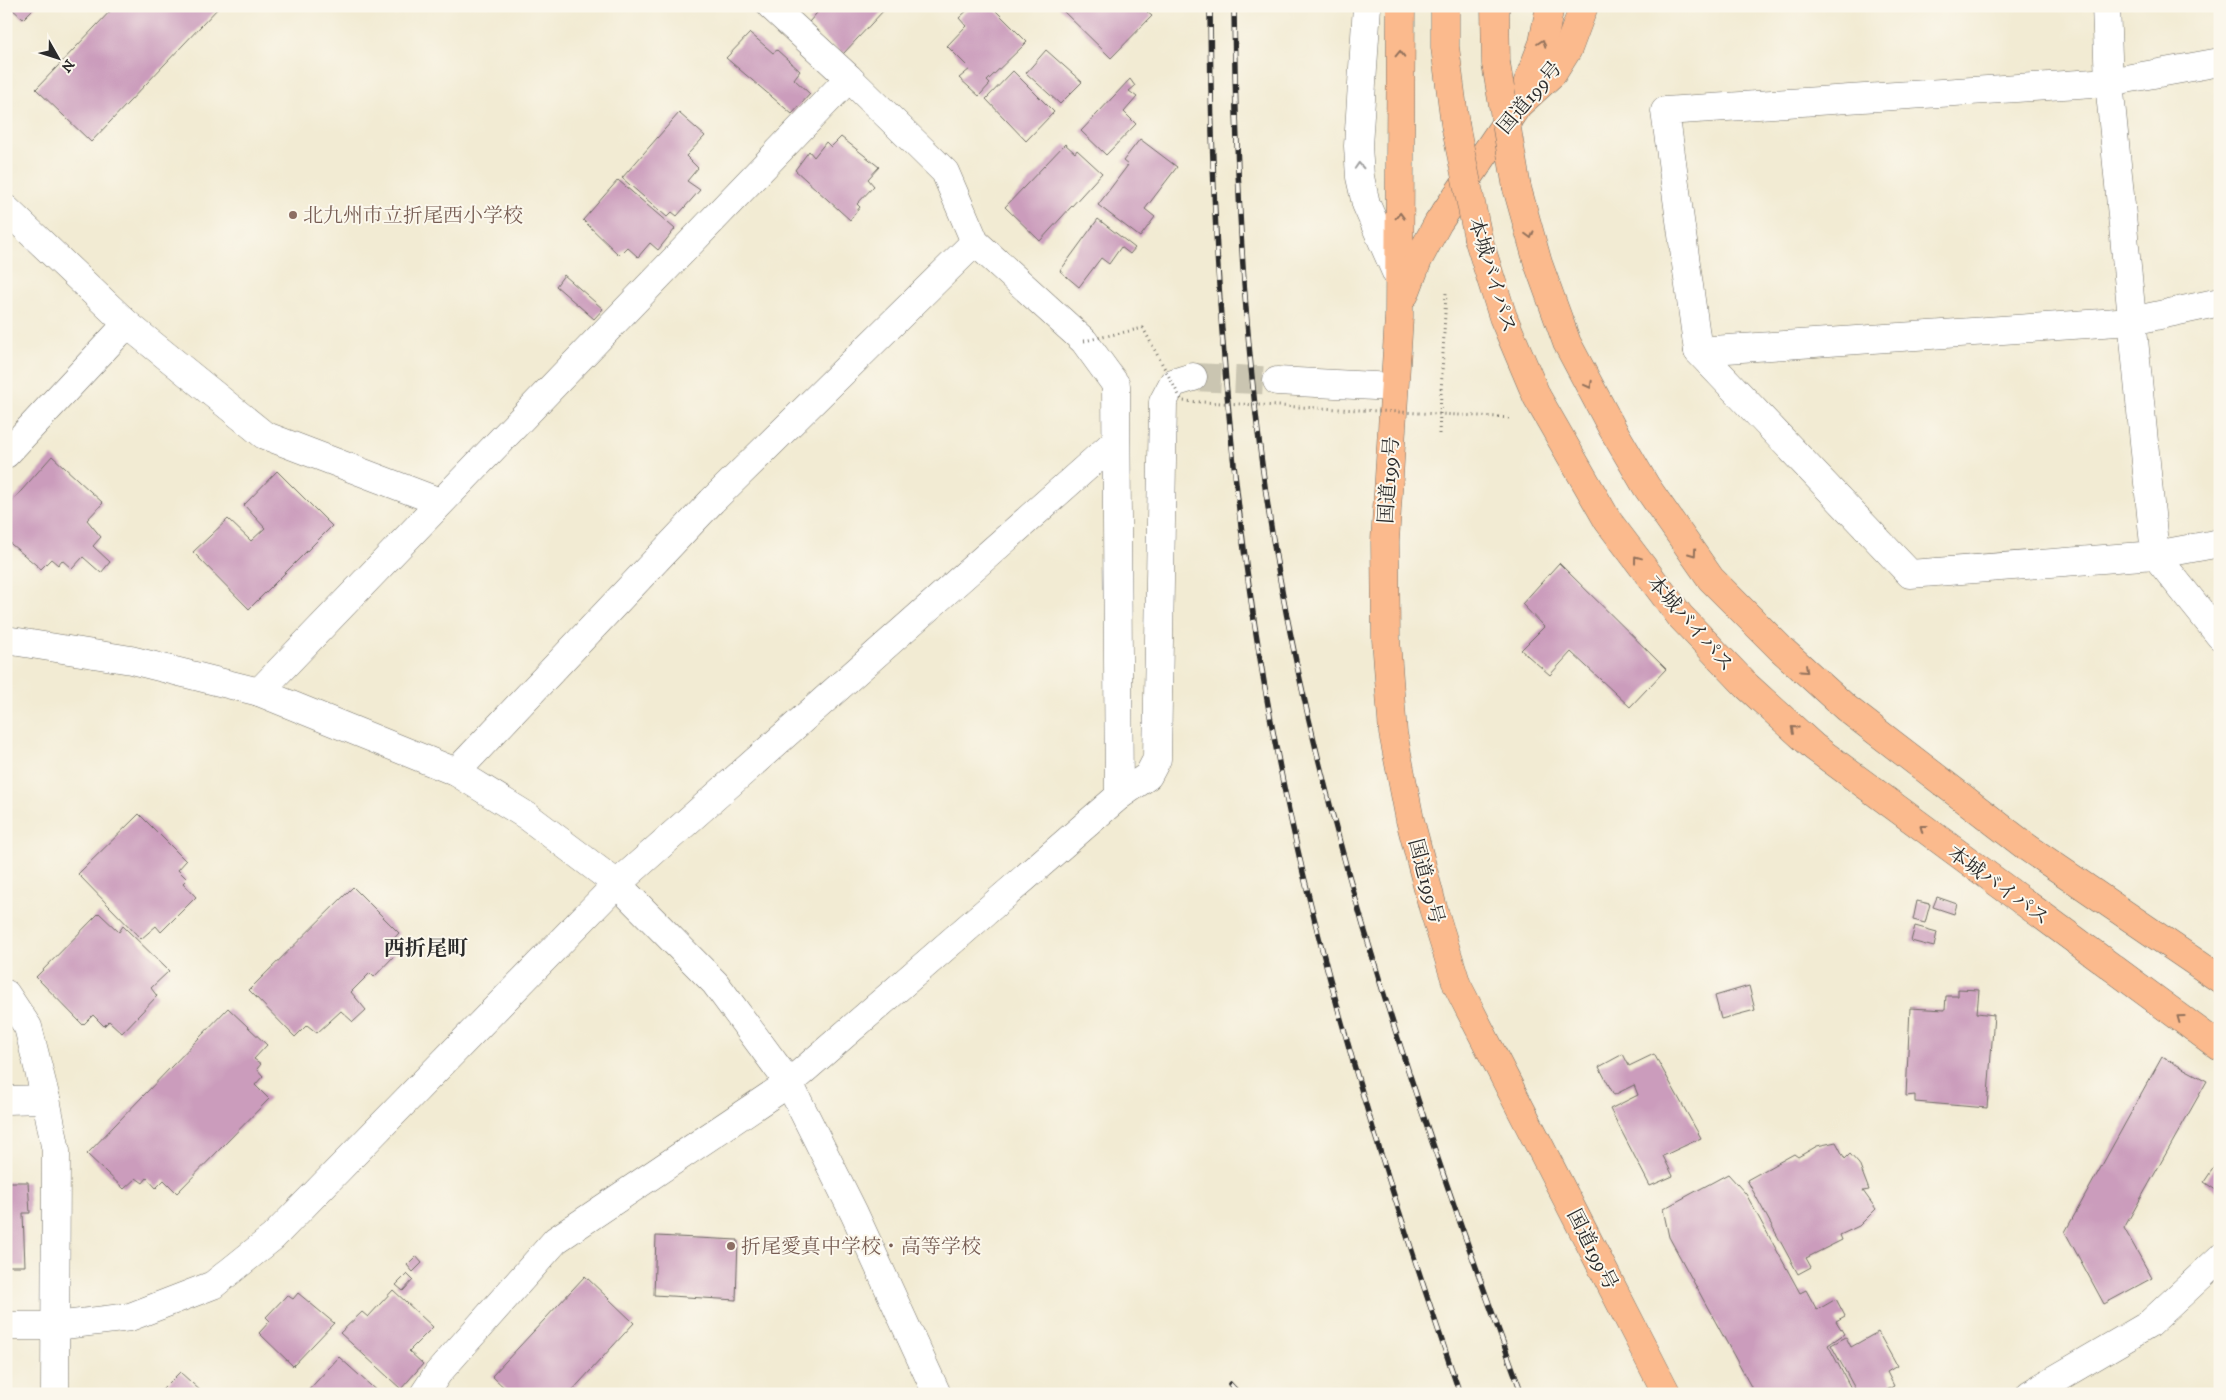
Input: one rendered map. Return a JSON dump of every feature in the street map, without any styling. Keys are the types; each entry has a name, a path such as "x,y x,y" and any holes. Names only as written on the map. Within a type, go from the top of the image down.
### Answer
{"highway":[{"name":"国道199号","path":"1401,6 1399,317 1385,541 1386,639 1393,733 1410,820 1433,908 1457,985 1667,1394"},
{"name":"本城バイパス","path":"1445,6 1445,47 1455,124 1478,238 1503,316 1537,397 1608,521 1680,616 1747,686 1814,747 2220,1047"},
{"path":"1495,6 1496,64 1516,188 1538,263 1568,343 1612,428 1646,486 1711,579 1781,649 1846,708 2028,848 2220,979"},
{"path":"1518,105 1543,43 1550,6"},
{"name":"国道199号","path":"1399,317 1418,260 1438,223 1518,105 1553,73 1568,48 1584,6"}],"street":[{"path":"771,6 850,78 945,172 975,242 1084,341 1116,385 1118,796"},
{"path":"1367,6 1358,146 1360,177 1366,204 1398,277"},
{"path":"2106,6 2109,82 2155,555 2220,636"},
{"path":"2220,62 2109,82 1665,111 1698,351 1910,574 2155,555 2220,543"},
{"path":"259,692 850,78"},
{"path":"6,209 128,324 264,435 440,502"},
{"path":"456,772 712,501 975,242"},
{"path":"1698,351 2132,321 2220,302"},
{"path":"6,454 128,324"},
{"path":"424,1394 438,1373 556,1240 789,1083 1118,796 1148,776 1157,759 1163,402 1166,392 1173,383 1193,377"},
{"path":"1277,381 1394,387"},
{"path":"6,1326 56,1326 130,1318 213,1285 273,1237 617,884 1116,441"},
{"path":"6,640 131,660 259,692 456,772 527,816 617,884 715,983 789,1083 854,1213 936,1394"},
{"path":"6,994 28,1027 46,1099 56,1151 55,1394"},
{"path":"6,1100 46,1099"},
{"path":"2030,1394 2148,1325 2220,1258"}],"path":[{"path":"1439,434 1446,293"},
{"path":"1084,341 1143,328 1182,401 1513,418"}],"building":[{"path":"9,6 36,6 23,19"},
{"path":"115,6 220,6 91,142 36,89"},
{"path":"823,6 882,6 885,9 843,54 809,22"},
{"path":"972,6 991,6 1027,42 987,81 990,84 979,96 959,78 970,69 947,46 966,26 959,18"},
{"path":"1058,6 1154,6 1147,12 1152,16 1111,58"},
{"path":"750,33 773,53 777,50 800,71 794,79 810,94 792,114 726,58"},
{"path":"1046,50 1082,82 1060,104 1026,73"},
{"path":"1013,71 1054,112 1026,141 986,99"},
{"path":"1130,79 1135,86 1129,91 1137,97 1124,112 1136,124 1106,155 1081,131"},
{"path":"679,113 705,136 686,156 698,168 687,181 700,190 677,216 672,212 667,217 622,178"},
{"path":"841,137 879,167 868,179 874,186 857,204 860,207 850,220 795,170 809,151 814,157 826,142 831,147"},
{"path":"1140,139 1177,167 1145,209 1155,217 1140,237 1098,205 1128,165 1123,161"},
{"path":"1065,144 1075,153 1077,150 1102,173 1040,241 1005,207"},
{"path":"618,180 675,229 658,250 650,243 638,257 627,247 619,255 583,220"},
{"path":"1098,219 1135,248 1130,254 1121,247 1109,264 1101,258 1079,287 1060,271"},
{"path":"564,275 603,309 594,319 556,286"},
{"path":"52,456 103,503 87,520 101,537 93,546 110,562 101,573 83,557 72,569 62,560 58,565 51,559 41,569 6,540 6,508"},
{"path":"277,471 332,526 249,609 193,552 228,519 251,541 265,528 244,505"},
{"path":"1559,563 1666,669 1630,707 1571,652 1550,675 1521,650 1544,627 1522,604"},
{"path":"139,814 186,861 178,870 187,879 183,883 196,897 161,932 156,926 141,939 78,874"},
{"path":"353,887 399,933 388,945 395,955 374,977 370,973 351,992 366,1010 353,1022 341,1011 317,1033 307,1025 295,1037 249,990"},
{"path":"1937,897 1957,904 1954,914 1933,907"},
{"path":"1917,901 1930,904 1925,923 1913,920"},
{"path":"99,913 119,932 123,926 169,971 151,988 157,996 122,1033 109,1021 104,1026 93,1015 83,1025 36,977"},
{"path":"1915,926 1937,932 1934,947 1911,941"},
{"path":"1749,986 1755,1010 1721,1019 1715,996"},
{"path":"1958,989 1979,990 1977,1013 1994,1015 1987,1108 1915,1102 1915,1095 1906,1096 1910,1008 1945,1010 1946,996 1958,996"},
{"path":"228,1008 267,1045 254,1059 261,1064 257,1069 263,1076 255,1085 269,1099 177,1193 164,1180 156,1188 147,1178 143,1183 136,1178 124,1189 87,1154"},
{"path":"1623,1054 1629,1066 1654,1054 1701,1138 1663,1156 1673,1176 1650,1186 1610,1109 1638,1095 1634,1085 1614,1095 1599,1067"},
{"path":"2162,1057 2207,1081 2124,1228 2152,1278 2104,1304 2065,1232"},
{"path":"1836,1142 1845,1159 1850,1154 1859,1164 1869,1190 1863,1191 1876,1209 1859,1226 1840,1235 1842,1240 1806,1258 1811,1267 1798,1274 1747,1180 1794,1154 1798,1157 1817,1146"},
{"path":"2220,1158 2220,1193 2204,1182"},
{"path":"1728,1174 1746,1194 1800,1293 1806,1290 1817,1310 1836,1299 1845,1316 1836,1321 1844,1334 1828,1345 1854,1394 1755,1394 1669,1237 1663,1209"},
{"path":"6,1182 28,1182 30,1213 23,1213 25,1266 6,1266"},
{"path":"656,1236 738,1240 736,1300 654,1295"},
{"path":"416,1256 422,1263 413,1272 407,1265"},
{"path":"407,1274 413,1280 403,1291 396,1285"},
{"path":"585,1276 634,1323 569,1394 511,1394 492,1376"},
{"path":"393,1290 433,1327 409,1351 423,1364 401,1389 340,1333 362,1312 368,1317"},
{"path":"298,1293 334,1323 293,1366 259,1333 270,1321 266,1317 287,1295 293,1299"},
{"path":"1878,1332 1897,1366 1887,1372 1894,1386 1879,1394 1858,1394 1831,1345 1846,1337 1851,1347"},
{"path":"339,1357 380,1394 305,1394"},
{"path":"180,1372 204,1394 158,1394"}],"tunnel":[{"path":"1193,377 1277,381"}],"railway":[{"path":"1210,6 1215,211 1229,415 1254,619 1271,720 1308,893 1346,1038 1389,1181 1460,1394"},
{"path":"1234,6 1240,215 1250,355 1266,494 1277,563 1298,670 1322,775 1350,880 1381,984 1449,1190 1522,1394"},
{"path":"1230,1384 1239,1394"}],"place":[{"name":"北九州市立折尾西小学校","path":"293,215"},
{"name":"折尾愛真中学校・高等学校","path":"731,1246"}],"district":[{"name":"西折尾町","path":"426,948"}]}
